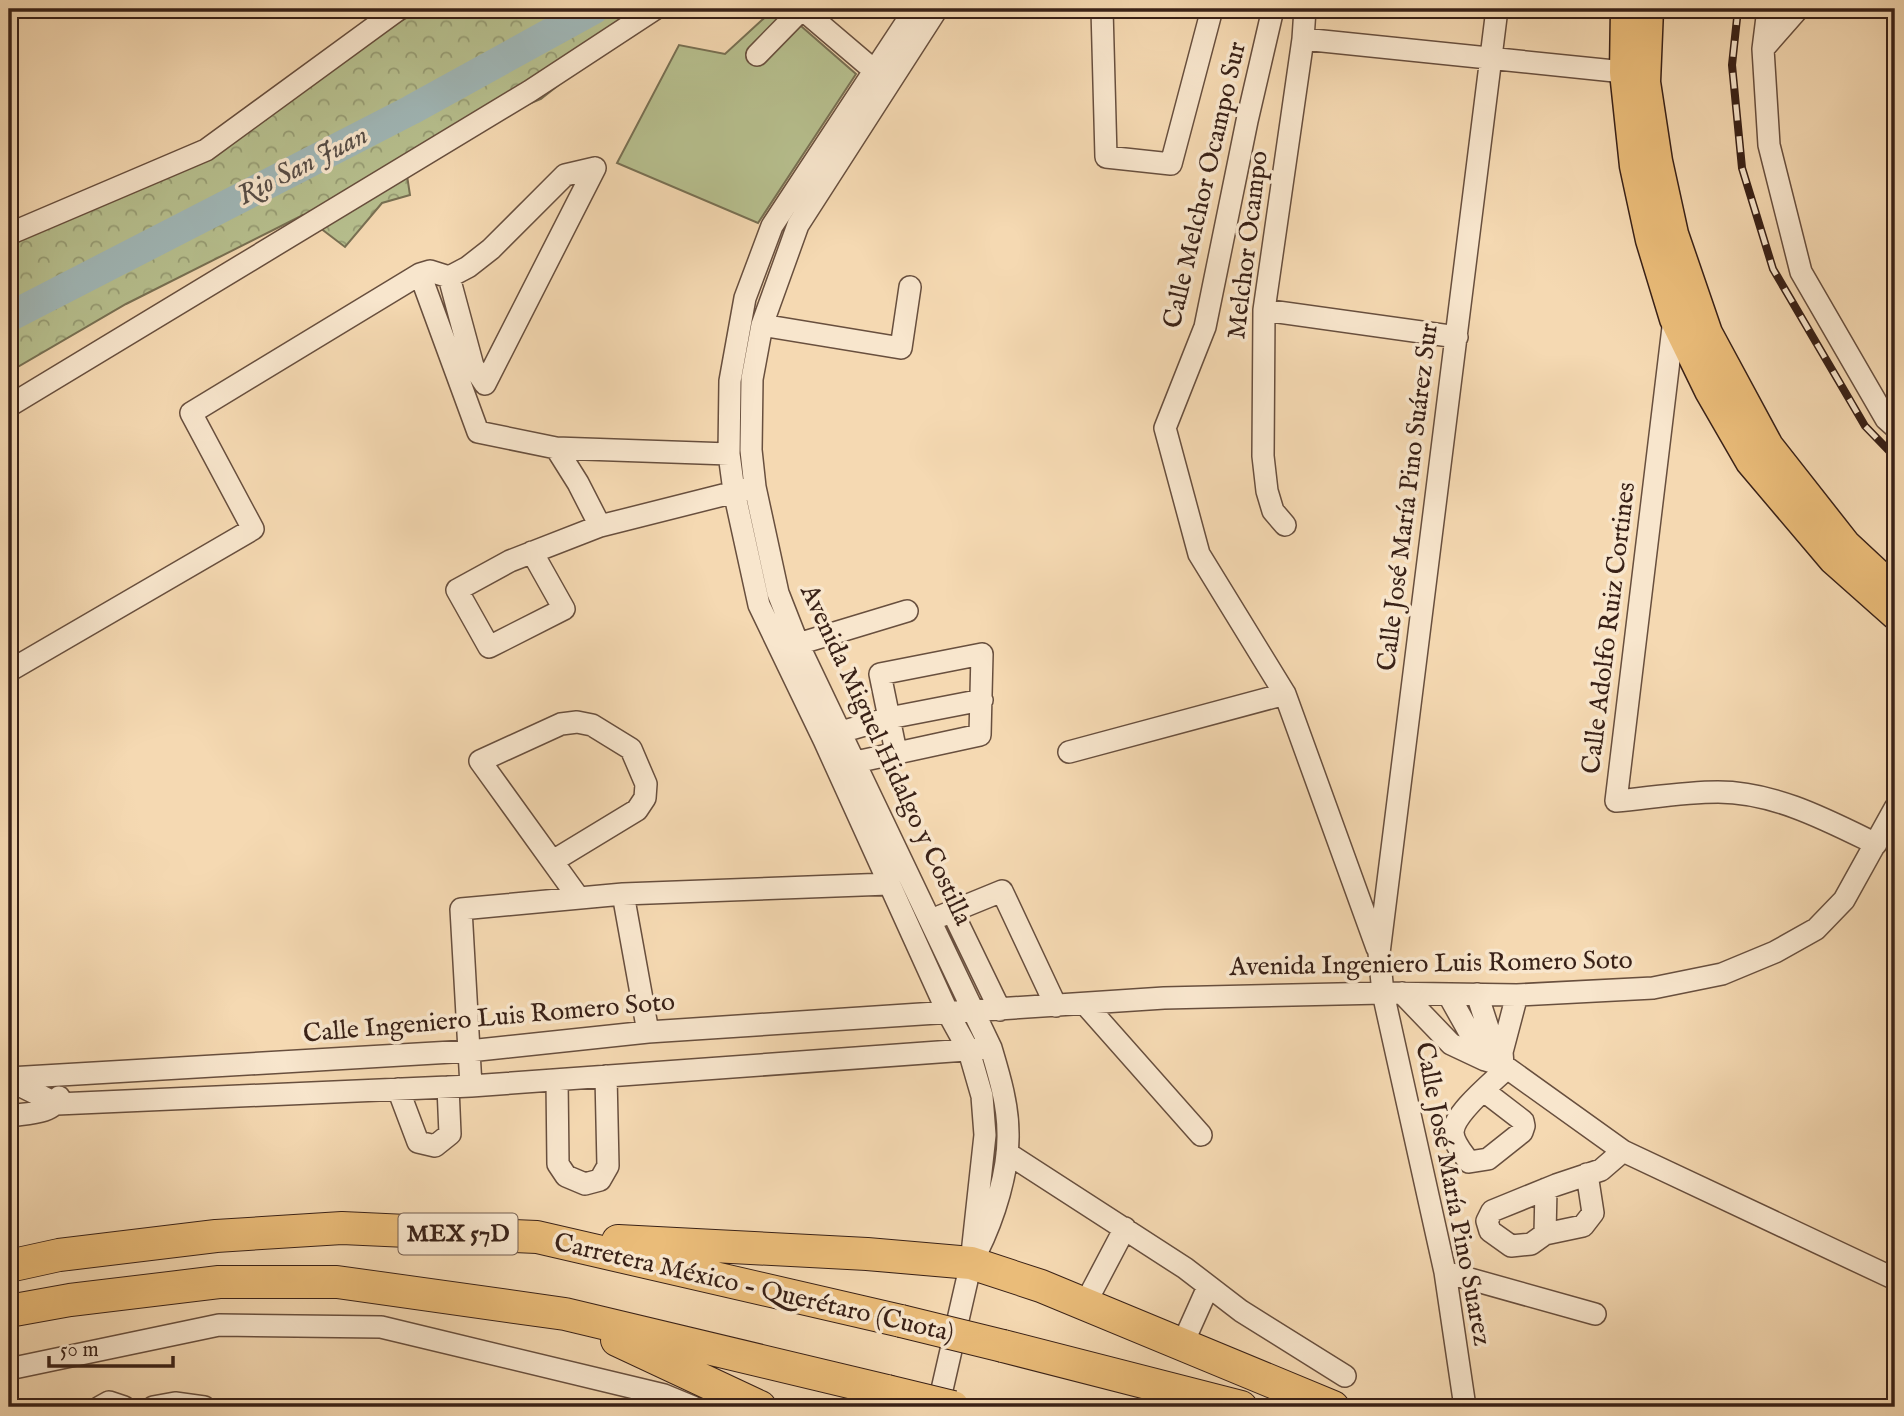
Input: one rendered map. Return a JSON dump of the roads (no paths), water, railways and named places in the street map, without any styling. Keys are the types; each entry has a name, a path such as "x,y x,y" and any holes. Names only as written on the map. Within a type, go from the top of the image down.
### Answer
{"highway":[{"name":"Carretera México - Querétaro (Cuota)","path":"9,1266 60,1255 216,1236 342,1228 537,1237 901,1321 1241,1407"},
{"path":"537,1237 867,1254 971,1263 1041,1286 1334,1407"},
{"name":"MEX 57D","path":"9,1311 70,1300 219,1282 337,1282 565,1314 953,1407"},
{"path":"565,1314 760,1407"}],"main road":[{"path":"1625,9 1624,72 1634,166 1650,240 1674,319 1709,391 1750,462 1833,560 1895,615"},
{"path":"1649,9 1646,82 1658,161 1674,234 1708,333 1769,446 1846,544 1884,575 1895,589"}],"street":[{"path":"9,234 206,150 399,9"},
{"path":"9,406 530,91 655,9"},
{"path":"757,55 802,9 882,77"},
{"name":"Avenida Miguel Hidalgo y Costilla","path":"915,9 882,77 798,225 762,325 752,379 751,450 755,487 778,593 841,732 845,764 888,884 948,1013 969,1051 982,1096 985,1135 971,1263 938,1407"},
{"name":"Avenida Miguel Hidalgo y Costilla","path":"937,9 882,77 772,226 745,298 730,382 729,454 734,491 759,605 930,920 991,1048 1003,1090 1008,1132 1007,1153 990,1225 971,1263"},
{"path":"1100,9 1106,157 1171,164 1212,9"},
{"name":"Calle Melchor Ocampo Sur","path":"1273,9 1205,327 1165,428 1199,554 1285,694 1379,953"},
{"name":"Melchor Ocampo","path":"1285,525 1273,511 1267,491 1263,456 1264,310 1305,9"},
{"name":"Calle José María Pino Suárez Sur","path":"1393,993 1379,953 1497,9"},
{"path":"1768,9 1763,49 1769,145 1801,272 1892,419"},
{"path":"1763,49 1798,9"},
{"path":"1303,39 1624,72"},
{"path":"9,671 253,529 191,413 420,274 429,271 449,277 468,267 491,249 565,175 594,168 485,384 473,366 449,277"},
{"path":"420,274 478,432 556,448 729,454"},
{"path":"762,325 901,348 910,287"},
{"path":"1264,310 1457,337"},
{"name":"Calle Adolfo Ruiz Cortines","path":"1674,319 1616,801 1719,792 1769,799 1820,817 1876,844"},
{"path":"556,448 600,526"},
{"path":"532,552 564,609 489,647 457,590 510,561 532,552 600,526 755,487"},
{"path":"799,644 907,611"},
{"path":"845,764 980,735 982,654 880,674 895,752"},
{"path":"1069,752 1285,694"},
{"path":"841,732 889,718 982,700"},
{"path":"553,861 637,810 645,798 646,784 631,749 592,725 577,722 561,724 480,761 578,897"},
{"name":"Avenida Ingeniero Luis Romero Soto","path":"974,1012 1164,998 1393,993 1517,995 1653,988 1722,974 1775,952 1816,929 1844,900 1895,808"},
{"path":"471,1086 461,909 623,894 888,884"},
{"path":"930,920 1002,891 1056,1006"},
{"path":"623,894 648,1032"},
{"path":"952,911 1000,1010"},
{"path":"1393,993 1451,1044 1499,1061 1623,1151 1895,1279"},
{"name":"Calle José María Pino Suarez","path":"1393,993 1445,1272 1465,1407"},
{"path":"1448,994 1499,1061"},
{"path":"1477,994 1499,1061"},
{"path":"1484,1091 1499,1061 1517,995"},
{"path":"1085,1004 1201,1135"},
{"name":"Calle Ingeniero Luis Romero Soto","path":"9,1079 469,1051 648,1032 974,1012"},
{"path":"9,1079 57,1104 471,1086 991,1048"},
{"path":"9,1116 51,1109 57,1104 66,1075"},
{"path":"557,1080 558,1164 566,1177 585,1184 600,1180 608,1166 606,1076"},
{"path":"398,1089 418,1142 435,1146 450,1134 447,1087"},
{"path":"1587,1174 1593,1213 1583,1226 1545,1234 1531,1244 1511,1246 1490,1231 1487,1221 1492,1211 1546,1189 1587,1174 1601,1170 1623,1151"},
{"path":"1007,1153 1125,1228 1185,1268 1208,1287 1345,1376"},
{"path":"1545,1234 1546,1189"},
{"path":"1085,1304 1125,1228"},
{"path":"1445,1272 1595,1314"},
{"path":"1182,1345 1208,1287"},
{"path":"9,1369 219,1325 381,1327 664,1395 693,1407"},
{"path":"100,1407 109,1402 124,1407"},
{"path":"153,1407 176,1404 204,1407"}],"waterway":[{"name":"Rio San Juan","path":"9,317 411,110 594,9"}],"railway":[{"path":"1738,9 1732,65 1742,168 1773,269 1865,426 1895,457"}]}
